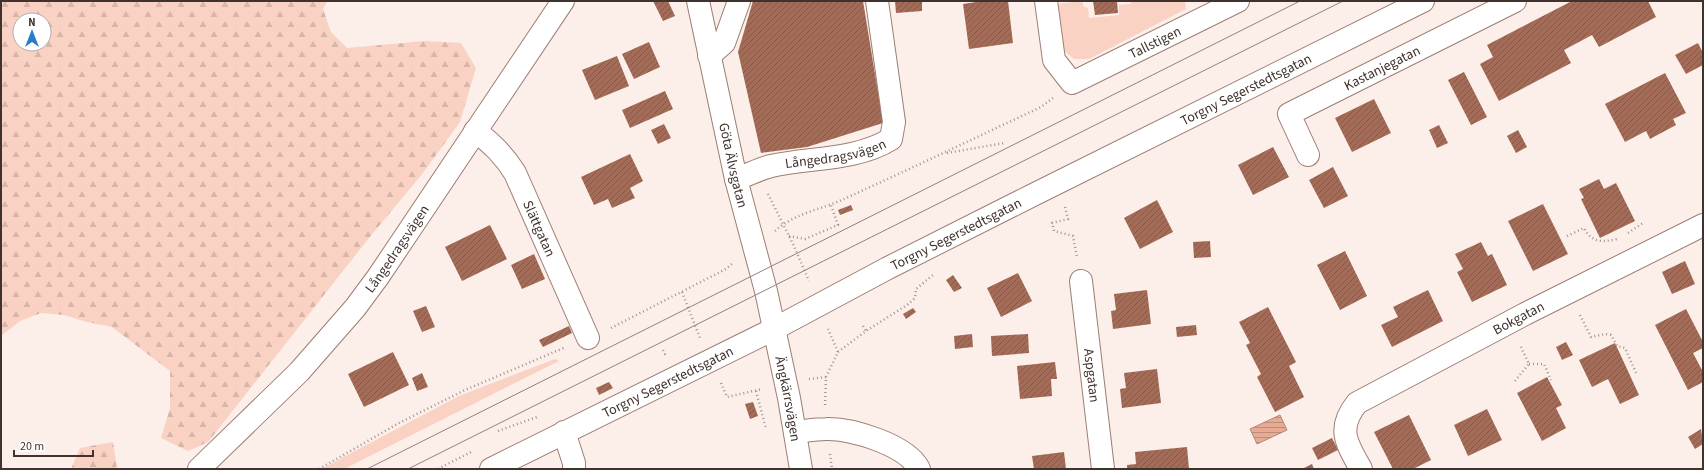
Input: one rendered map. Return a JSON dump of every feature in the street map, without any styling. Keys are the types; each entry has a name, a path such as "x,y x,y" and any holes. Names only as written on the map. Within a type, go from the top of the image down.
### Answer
{"street":[{"name":"Långedragsvägen","path":"199,469 299,372 355,308 563,1"},
{"name":"Göta Älvsgatan","path":"698,1 709,56 746,175 774,329"},
{"path":"709,56 724,42 739,1"},
{"name":"Långedragsvägen","path":"746,175 771,166 844,156 879,146 891,139 894,122 877,1"},
{"path":"1046,1 1054,60 1072,83"},
{"name":"Tallstigen","path":"1072,83 1238,1"},
{"name":"Torgny Segerstedtsgatan","path":"490,469 774,329 1007,208 1423,1"},
{"name":"Kastanjegatan","path":"1308,155 1289,114 1515,1"},
{"name":"Slättgatan","path":"475,131 489,141 504,155 515,173 588,338"},
{"name":"Bokgatan","path":"1361,469 1347,443 1344,433 1349,412 1357,403 1509,322 1703,225"},
{"name":"Aspgatan","path":"1081,281 1103,469"},
{"name":"Ängkärrsvägen","path":"774,329 801,469"},
{"path":"795,432 827,429 855,434 892,446 908,457 919,469"},
{"path":"564,432 574,463 574,469"}],"path":[{"path":"783,223 831,205 1041,107 1072,83"},
{"path":"943,154 1004,143"},
{"path":"746,175 783,223 807,275 838,352"},
{"path":"1064,200 1068,220 1052,223 1054,231 1073,236 1081,281"},
{"path":"789,236 805,239 838,225 831,205"},
{"path":"1625,234 1643,223"},
{"path":"1567,236 1584,228 1592,239 1597,241 1619,238"},
{"path":"319,469 399,422 465,390 588,338 726,270 735,262"},
{"path":"832,469 824,392 826,377 838,352 866,330 914,298 916,289"},
{"path":"1509,322 1529,364"},
{"path":"863,326 866,330"},
{"path":"1591,337 1605,334 1611,335 1617,346 1625,348 1638,375"},
{"path":"1529,364 1544,364 1551,380"},
{"path":"1515,381 1529,364"},
{"path":"756,391 766,429"},
{"path":"498,431 539,416"}],"green space":[{"path":"1,1 327,1 323,9 331,32 347,48 425,41 461,43 476,68 460,122 423,173 369,238 208,442 188,451 161,438 170,408 170,371 112,327 87,322 64,315 41,313 20,321 1,336"},
{"path":"1082,1 1084,7 1088,8 1089,18 1119,15 1119,5 1131,4 1131,1 1185,1 1186,9 1089,59 1074,59 1063,50 1057,4"},
{"path":"555,359 559,361 344,469 321,469 459,396"},
{"path":"113,442 117,469 71,469 80,448"}],"shaded area":[{"path":"1280,415 1287,430 1257,444 1250,429"}],"building":[{"path":"653,1 668,1 675,16 663,21"},
{"path":"753,1 863,1 883,123 807,147 761,153 738,52"},
{"path":"895,1 922,1 922,11 896,13"},
{"path":"983,1 1008,1 1013,43 969,49 963,4"},
{"path":"1093,1 1117,1 1118,13 1095,15"},
{"path":"1572,1 1648,1 1656,17 1599,47 1592,35 1564,50 1571,63 1499,101 1480,64 1493,57 1487,45"},
{"path":"649,42 660,67 634,79 622,54"},
{"path":"1698,43 1703,53 1703,65 1686,74 1675,55"},
{"path":"617,56 629,86 595,100 582,70"},
{"path":"1464,72 1487,117 1471,125 1448,80"},
{"path":"1665,73 1686,113 1673,119 1676,125 1650,139 1646,131 1625,142 1605,104"},
{"path":"665,91 673,109 630,128 622,110"},
{"path":"1374,99 1391,133 1352,152 1335,118"},
{"path":"664,124 671,138 658,144 651,130"},
{"path":"1439,125 1448,143 1437,148 1429,130"},
{"path":"1518,130 1527,147 1516,153 1507,136"},
{"path":"1273,147 1289,177 1253,195 1238,165"},
{"path":"630,154 643,181 630,188 635,198 612,208 608,199 594,205 581,177"},
{"path":"1333,167 1348,196 1324,208 1309,180"},
{"path":"1599,179 1604,189 1616,183 1635,221 1600,238 1581,199 1584,198 1579,189"},
{"path":"1157,200 1173,232 1140,249 1124,218"},
{"path":"1543,204 1568,254 1533,271 1508,221"},
{"path":"851,205 853,210 840,215 838,210"},
{"path":"490,225 507,259 462,281 445,247"},
{"path":"1210,241 1211,257 1194,258 1193,242"},
{"path":"1481,242 1488,256 1492,254 1507,285 1472,302 1457,272 1463,269 1455,254"},
{"path":"1345,251 1367,296 1340,310 1317,265"},
{"path":"534,254 545,279 522,289 511,265"},
{"path":"1685,261 1695,284 1672,294 1662,272"},
{"path":"1018,273 1032,301 1001,317 987,288"},
{"path":"953,275 962,288 954,292 946,280"},
{"path":"1147,290 1151,324 1113,329 1111,311 1116,310 1114,294"},
{"path":"1428,290 1443,321 1392,347 1381,325 1398,317 1393,307"},
{"path":"426,306 435,327 422,332 413,311"},
{"path":"1268,307 1296,362 1289,366 1304,397 1275,412 1257,377 1261,374 1246,345 1250,343 1239,322"},
{"path":"913,308 916,312 906,319 903,314"},
{"path":"1686,309 1703,342 1703,348 1693,353 1703,372 1703,382 1688,390 1655,325"},
{"path":"1196,325 1197,335 1177,337 1176,327"},
{"path":"569,326 572,333 543,347 539,340"},
{"path":"972,334 973,347 955,349 954,336"},
{"path":"1028,334 1029,353 992,356 991,336"},
{"path":"1566,342 1573,355 1562,360 1556,347"},
{"path":"1615,343 1639,395 1620,404 1608,379 1592,387 1579,360"},
{"path":"393,352 409,385 364,407 348,374"},
{"path":"1055,362 1057,379 1051,379 1052,396 1020,399 1017,366"},
{"path":"1157,369 1161,403 1122,408 1120,389 1126,388 1124,373"},
{"path":"422,373 428,387 417,391 412,378"},
{"path":"1547,377 1562,405 1556,408 1566,428 1542,441 1517,393"},
{"path":"609,382 613,388 599,395 596,388"},
{"path":"753,402 758,416 750,419 745,404"},
{"path":"1487,409 1502,440 1468,456 1454,425"},
{"path":"1409,415 1431,460 1413,469 1393,469 1374,432"},
{"path":"1701,429 1703,444 1695,449 1688,437"},
{"path":"1332,438 1338,450 1318,460 1312,448"},
{"path":"1187,447 1189,469 1127,469 1127,465 1136,464 1135,452"},
{"path":"1064,452 1066,469 1034,469 1032,456"},
{"path":"1312,464 1314,469 1302,469"}],"tram line":[{"path":"367,469 1300,1"},
{"path":"408,469 1343,1"}]}
